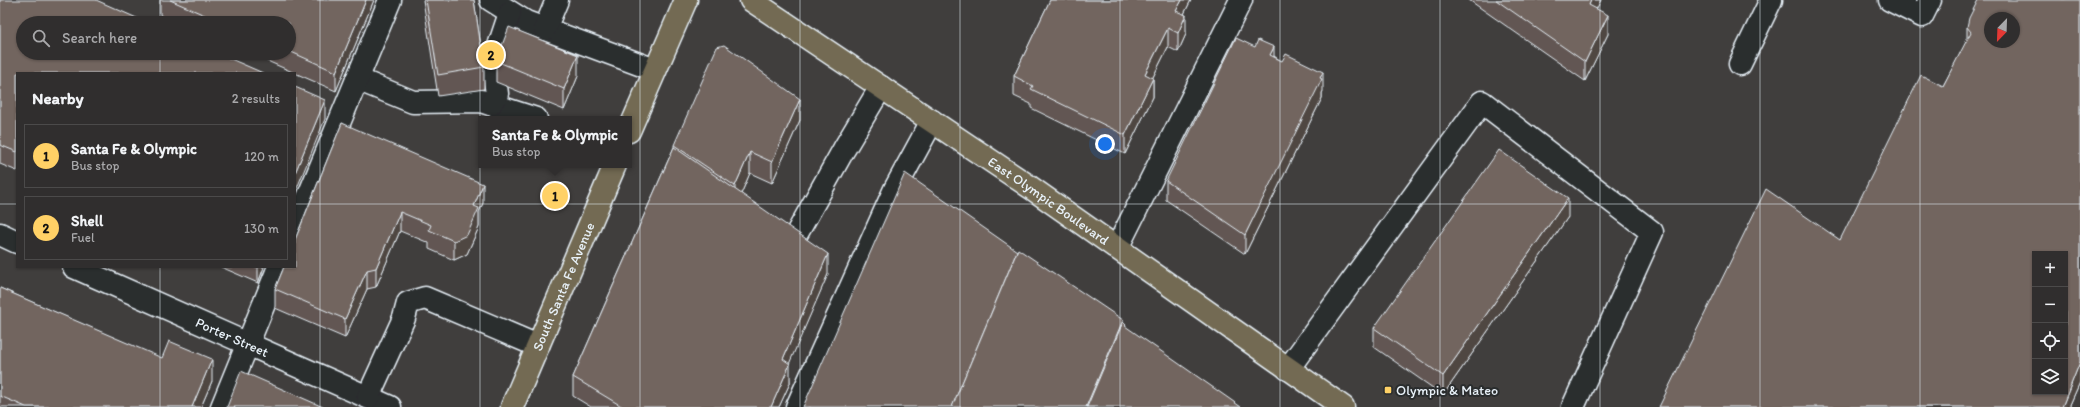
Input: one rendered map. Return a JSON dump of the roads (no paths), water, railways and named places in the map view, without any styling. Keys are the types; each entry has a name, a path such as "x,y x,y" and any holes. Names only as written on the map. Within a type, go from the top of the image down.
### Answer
{"main road":[{"path":"632,124 686,0"},
{"name":"East Olympic Boulevard","path":"751,0 1118,248 1343,407"},
{"name":"South Santa Fe Avenue","path":"512,407 614,168"}],"street":[{"path":"296,227 390,0"},
{"path":"491,0 526,22 655,70"},
{"path":"545,29 557,0"},
{"path":"1118,248 1241,0"},
{"path":"1740,64 1771,0"},
{"path":"1890,0 1922,16 1930,0"},
{"path":"491,104 497,94 493,64 510,13"},
{"path":"357,79 413,102 481,101 527,116"},
{"path":"796,235 844,149 881,87"},
{"path":"1288,369 1482,102 1652,232 1573,407"},
{"path":"797,407 895,189 932,121"},
{"path":"0,234 16,242"},
{"name":"Porter Street","path":"76,268 390,407"},
{"path":"222,407 279,268"},
{"path":"368,397 404,318 408,303 425,298 538,346"}],"place":[{"name":"Shell","path":"491,55"},
{"name":"Santa Fe & Olympic","path":"555,196"},
{"name":"Olympic & Mateo","path":"1388,390"}]}
